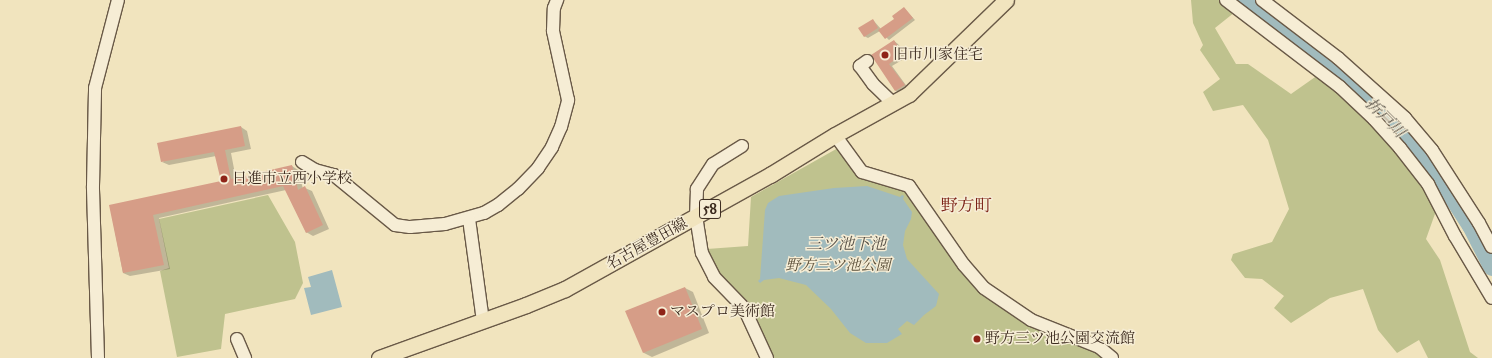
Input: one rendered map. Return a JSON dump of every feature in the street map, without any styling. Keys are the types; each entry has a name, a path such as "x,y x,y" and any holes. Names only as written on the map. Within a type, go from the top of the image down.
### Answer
{"main road":[{"name":"名古屋豊田線","path":"379,358 526,305 565,289 770,174 835,135 894,104 909,94 1006,0"}],"street":[{"path":"98,358 93,186 94,88 118,0"},
{"path":"302,162 315,170 334,175 395,225 410,227 445,224 469,219 484,213 518,189 538,168 552,147 561,126 568,100 553,31 554,8 557,0"},
{"path":"1226,0 1340,87 1374,119 1400,148 1428,184 1455,236 1492,298"},
{"path":"1262,0 1338,58 1405,118 1436,157 1479,223 1492,247"},
{"path":"867,61 860,66 873,84 894,104"},
{"path":"835,135 862,172 909,186 964,265 984,288 1031,320 1099,348 1112,358"},
{"path":"742,146 713,164 697,188 696,216 702,253 714,277 744,308 767,358"},
{"path":"469,219 483,320"},
{"path":"237,339 245,358"}],"green space":[{"path":"1191,0 1220,0 1235,12 1215,28 1236,64 1248,64 1291,94 1318,75 1367,118 1424,183 1436,211 1426,239 1440,260 1470,352 1478,358 1428,358 1419,340 1397,353 1378,330 1363,289 1330,298 1291,323 1274,308 1284,296 1262,279 1245,278 1231,260 1233,254 1272,242 1289,209 1268,140 1243,105 1213,111 1203,92 1220,79 1200,50 1203,45 1193,23"},
{"name":"野方三ツ池公園","path":"838,148 858,176 906,190 960,269 1031,324 1104,358 770,358 717,276 707,249 748,246 751,197"},
{"path":"268,195 295,242 303,283 295,299 225,314 221,349 177,357 160,271 169,268 159,219"}],"water":[{"name":"三ツ池下池","path":"867,186 900,197 902,195 904,196 903,199 912,212 911,219 905,231 903,245 907,259 939,294 936,306 914,325 907,321 898,329 902,334 887,343 866,343 850,333 831,309 806,285 779,278 764,280 760,283 758,281 760,279 765,210 768,203 779,196 834,188"},
{"path":"332,270 342,307 311,315 304,288 311,287 308,277"}],"building":[{"path":"904,7 913,18 885,39 878,30 894,19 892,16"},
{"path":"873,19 878,28 864,37 858,28"},
{"path":"894,40 903,54 889,64 905,85 895,91 871,55"},
{"path":"241,126 245,146 225,150 231,179 292,165 298,190 305,186 323,225 306,233 283,186 153,215 164,265 123,273 109,205 221,181 214,152 161,162 157,143"},
{"path":"685,287 702,329 643,353 625,311"}],"waterway":[{"name":"折戸川","path":"1243,0 1334,69 1397,127 1444,183 1471,225 1492,266"}],"place":[{"name":"旧市川家住宅","path":"885,55"},
{"name":"日進市立西小学校","path":"224,179"},
{"name":"マスプロ美術館","path":"662,312"},
{"name":"野方三ツ池公園交流館","path":"977,339"}],"district":[{"name":"野方町","path":"966,206"}]}
